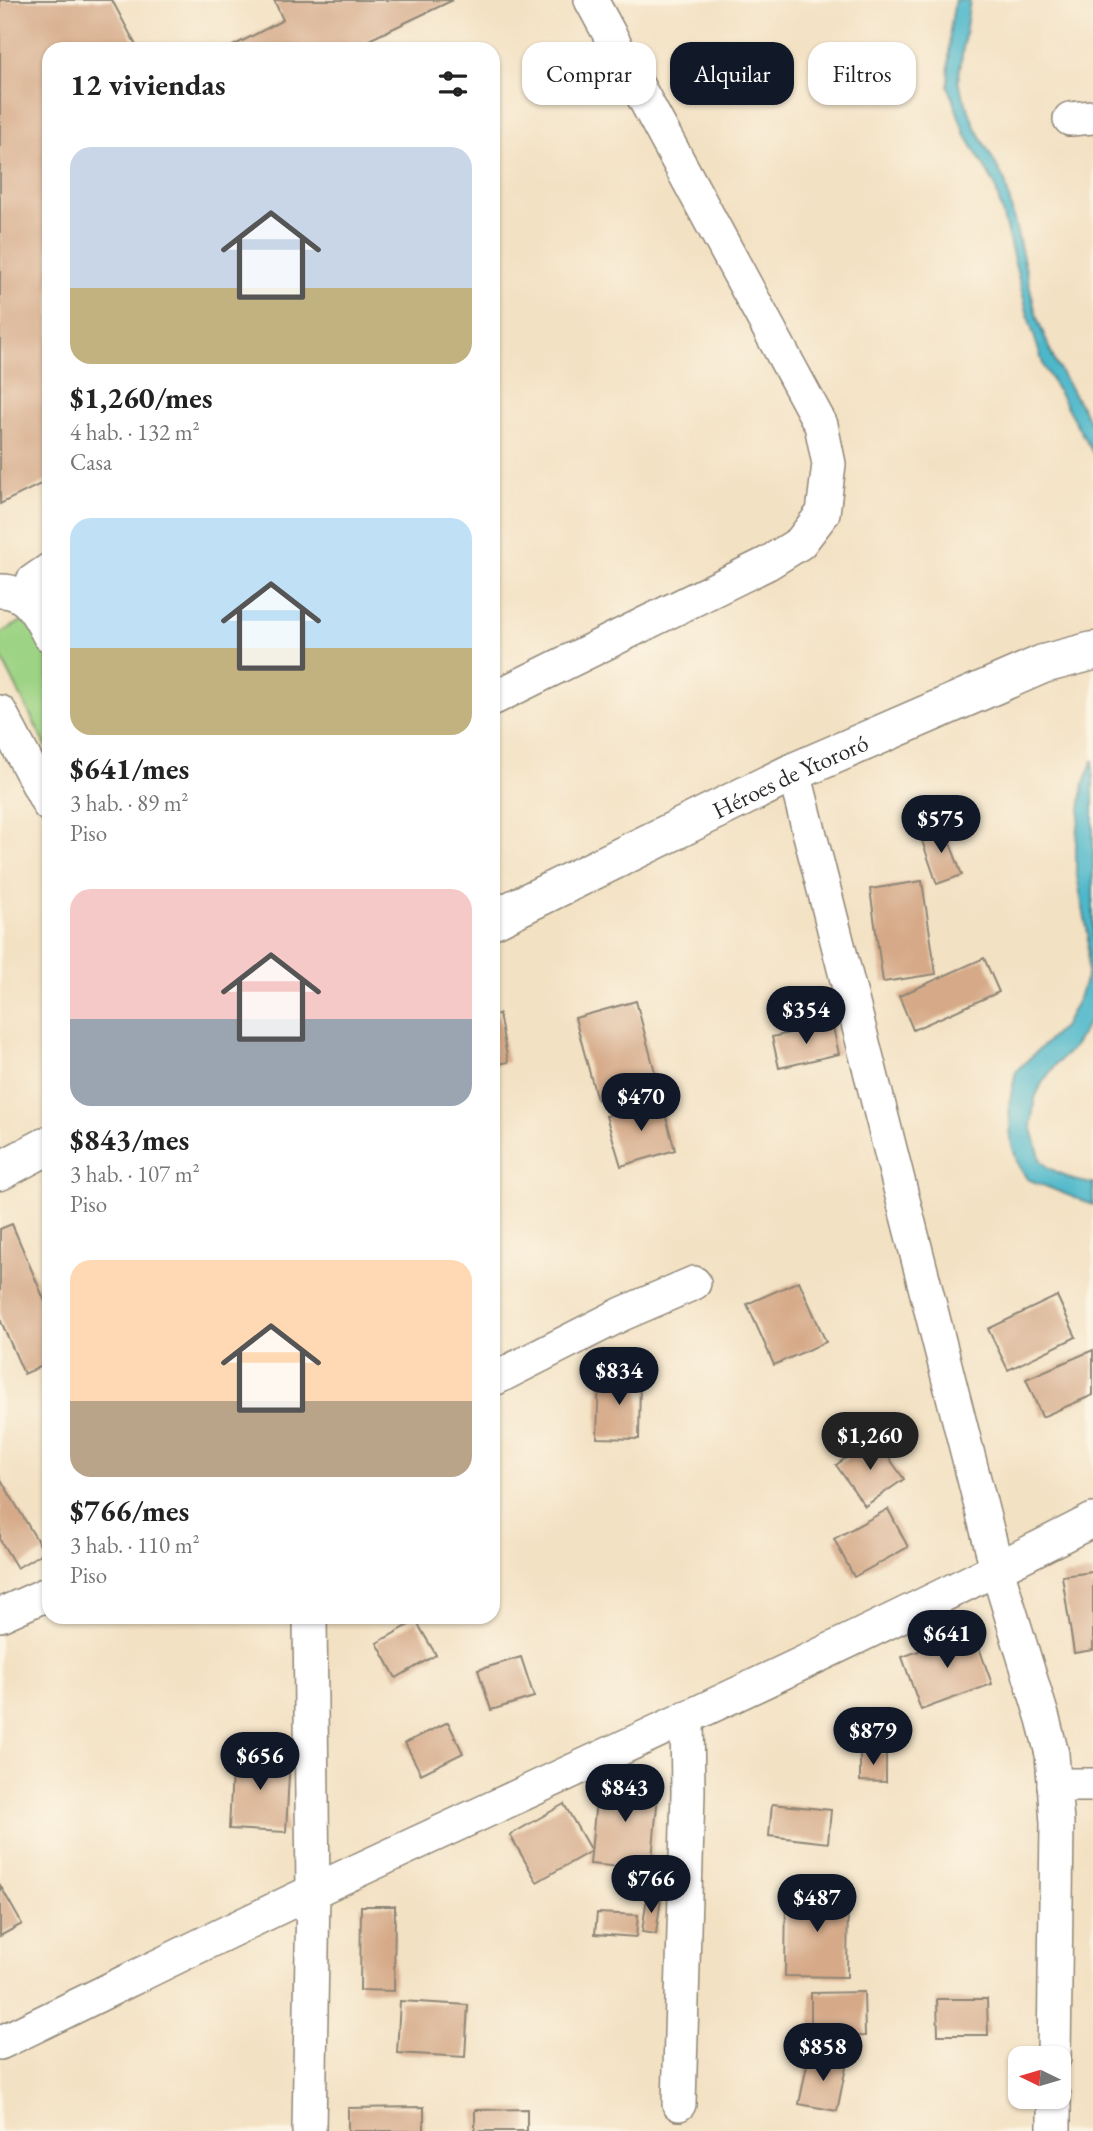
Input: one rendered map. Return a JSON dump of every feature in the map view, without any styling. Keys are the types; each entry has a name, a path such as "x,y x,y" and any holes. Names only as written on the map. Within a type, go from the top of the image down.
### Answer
{"main road":[{"name":"Héroes de Ytororó","path":"500,916 794,772 1043,664 1093,651"},
{"path":"0,1171 42,1149"}],"street":[{"path":"500,695 768,564 800,544 823,513 829,464 821,425 592,0"},
{"path":"42,574 15,596 42,627"},
{"path":"0,712 42,792"},
{"path":"794,772 997,1569 1052,1754 1057,1823 1054,2046"},
{"path":"500,1376 622,1314 694,1283"},
{"path":"0,2043 313,1891 997,1569 1093,1520"},
{"path":"0,1615 42,1596"},
{"path":"309,2131 313,1891 310,1624"},
{"path":"679,2104 688,1792 687,1717"},
{"path":"1054,1785 1093,1785"},
{"path":"1054,2109 1054,2131"}],"green space":[{"path":"32,615 42,619 42,738 0,655 0,634"}],"water":[{"path":"955,0 970,0 958,82 975,127 1005,181 1037,318 1055,362 1093,427 1093,453 1044,367 995,185 965,134 948,85 950,30"},
{"path":"1093,760 1093,1015 1073,1048 1056,1064 1042,1083 1035,1098 1031,1125 1041,1161 1073,1180 1093,1184 1093,1205 1027,1179 1018,1164 1011,1142 1009,1104 1016,1071 1064,1026 1087,975 1088,934 1076,871 1076,844 1083,786"}],"building":[{"path":"0,0 112,0 134,42 42,42 42,483 0,504"},
{"path":"274,0 453,0 365,42 241,42 283,20"},
{"path":"944,827 962,875 937,884 920,835"},
{"path":"922,881 936,974 883,982 870,889"},
{"path":"984,958 999,992 913,1030 899,996"},
{"path":"636,1001 658,1083 597,1100 575,1018"},
{"path":"500,1019 508,1062 500,1064"},
{"path":"832,1023 839,1054 779,1068 772,1037"},
{"path":"661,1100 675,1150 621,1166 606,1116"},
{"path":"12,1224 42,1295 42,1366 24,1374 0,1319 0,1229"},
{"path":"799,1281 826,1342 774,1365 747,1304"},
{"path":"1057,1296 1076,1337 1008,1370 988,1329"},
{"path":"1093,1350 1093,1395 1042,1417 1026,1379"},
{"path":"599,1375 640,1376 639,1439 597,1438"},
{"path":"875,1438 904,1479 865,1506 836,1465"},
{"path":"0,1478 42,1549 42,1553 17,1568 0,1540"},
{"path":"888,1509 908,1547 854,1577 834,1539"},
{"path":"1093,1572 1093,1650 1074,1653 1062,1576"},
{"path":"411,1624 418,1624 436,1655 396,1678 377,1643"},
{"path":"973,1631 992,1684 921,1710 902,1657"},
{"path":"521,1657 534,1697 491,1710 478,1670"},
{"path":"448,1722 463,1753 421,1774 405,1743"},
{"path":"233,1752 290,1755 286,1832 229,1829"},
{"path":"860,1752 886,1753 886,1782 860,1781"},
{"path":"598,1778 659,1783 651,1870 590,1864"},
{"path":"564,1804 591,1851 537,1882 510,1835"},
{"path":"772,1804 831,1810 828,1843 769,1836"},
{"path":"0,1885 22,1924 0,1936"},
{"path":"786,1890 848,1891 847,1977 785,1976"},
{"path":"647,1896 661,1898 656,1934 642,1932"},
{"path":"361,1906 395,1906 394,1991 360,1990"},
{"path":"597,1913 638,1915 636,1937 595,1934"},
{"path":"864,1992 865,2036 811,2037 811,1993"},
{"path":"937,1999 987,1999 988,2035 938,2035"},
{"path":"400,2001 468,2005 465,2057 397,2053"},
{"path":"809,2055 847,2062 837,2111 799,2104"},
{"path":"424,2107 424,2131 348,2131 348,2108"},
{"path":"527,2109 527,2131 475,2131 475,2110"}]}
